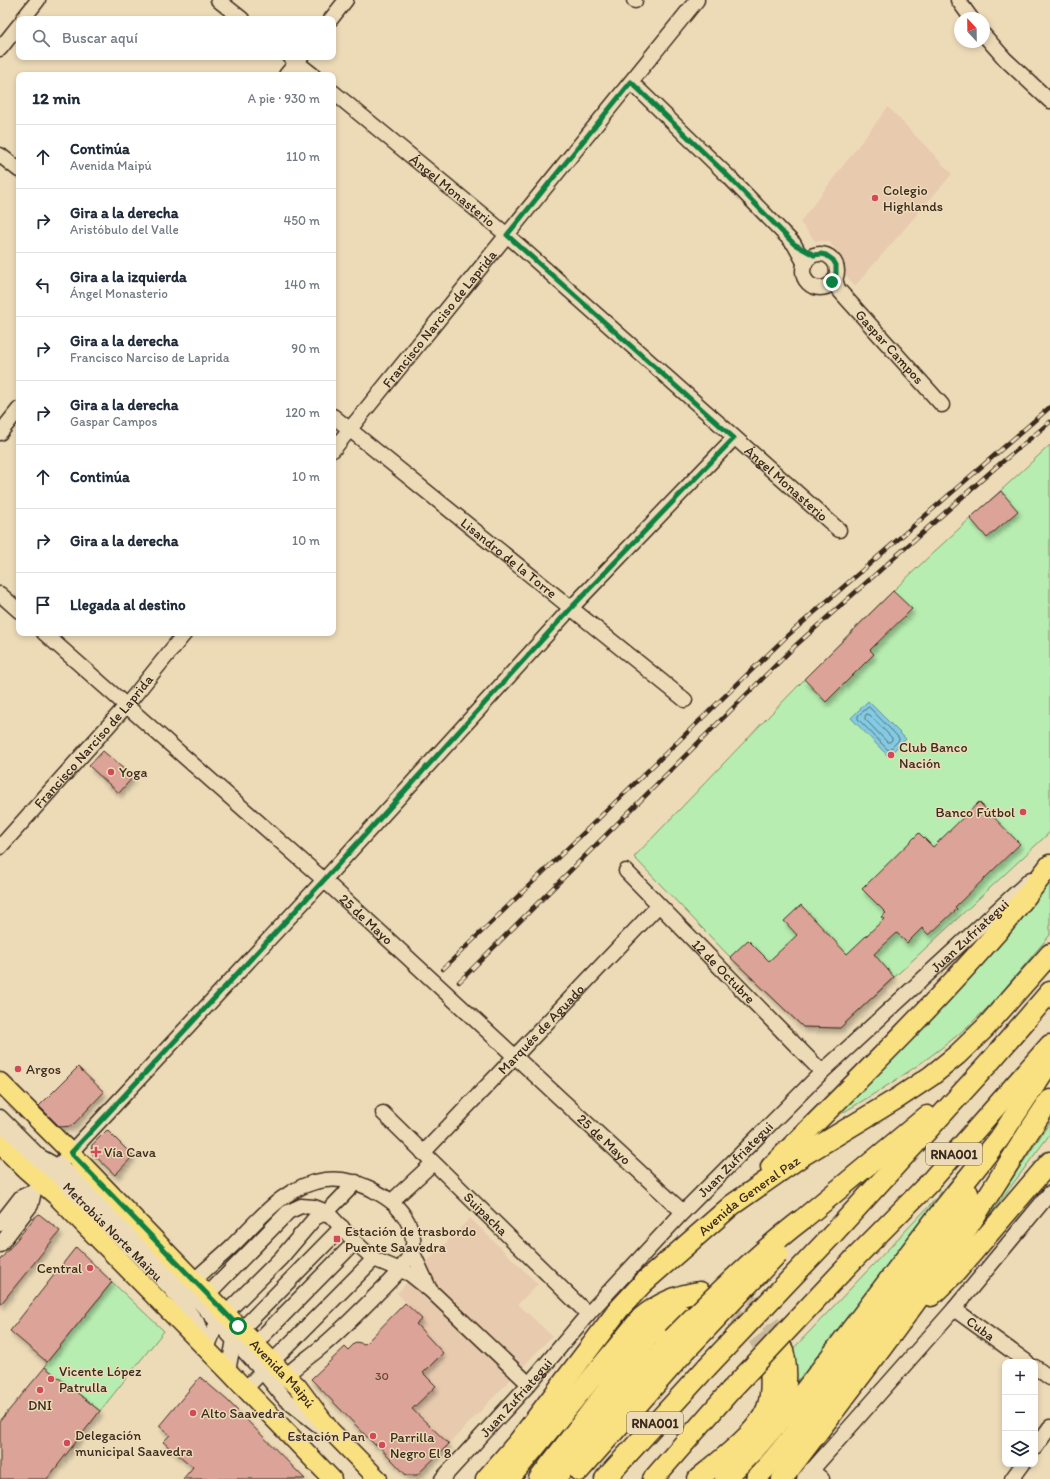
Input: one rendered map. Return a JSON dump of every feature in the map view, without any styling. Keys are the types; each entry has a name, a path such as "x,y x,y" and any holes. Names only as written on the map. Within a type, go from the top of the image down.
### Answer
{"highway":[{"path":"732,1205 901,1036 998,931 1050,865"},
{"name":"Avenida General Paz","path":"486,1479 526,1446 619,1309 653,1274 732,1205 802,1156 898,1098 931,1076 957,1055 985,1028 1050,954"},
{"name":"RNA001","path":"605,1479 707,1367 832,1235 988,1064 1050,992"},
{"name":"RNA001","path":"653,1479 730,1391 854,1259 929,1183 1050,1045"},
{"path":"756,1479 808,1414 951,1223 999,1139 1050,1062"},
{"path":"555,1479 680,1344 759,1274 806,1216 988,1064"},
{"path":"782,1479 899,1326 979,1211 1050,1100"},
{"path":"725,1479 769,1434 803,1393 940,1213 999,1139"},
{"path":"899,1326 956,1272 1050,1162"},
{"path":"509,1479 526,1446 641,1318 653,1308 668,1300 679,1296 700,1292"},
{"path":"539,1479 648,1337 667,1322 682,1315"},
{"path":"572,1479 680,1344"},
{"path":"769,1434 782,1408 786,1392 786,1369 783,1350"},
{"path":"698,1479 742,1441 761,1420 768,1405 769,1399 771,1382 770,1365"}],"main road":[{"name":"Avenida Maipú","path":"0,1082 71,1153 250,1348 268,1366 286,1376 296,1386 330,1430 378,1479"},
{"path":"0,1144 25,1169 46,1179 332,1479"}],"street":[{"path":"26,16 38,0"},
{"path":"218,0 238,16"},
{"path":"333,16 346,0"},
{"name":"Francisco Narciso de Laprida","path":"336,446 697,0"},
{"path":"958,0 967,12"},
{"path":"0,49 16,29"},
{"path":"990,42 1005,59 1050,102"},
{"path":"288,72 295,60"},
{"path":"297,60 310,72"},
{"path":"631,82 729,177 810,260"},
{"name":"Ángel Monasterio","path":"336,94 507,235 839,530"},
{"path":"0,155 16,168"},
{"path":"821,254 826,255 833,260 837,269 833,284 816,287 806,280 804,275 810,260 821,254"},
{"name":"Gaspar Campos","path":"833,284 942,405"},
{"path":"0,433 16,413"},
{"name":"Lisandro de la Torre","path":"336,418 685,700"},
{"path":"0,1224 21,1197 46,1179 71,1153 324,880 571,608 734,438"},
{"path":"0,594 16,608"},
{"name":"25 de Mayo","path":"47,636 324,880 683,1212"},
{"name":"Francisco Narciso de Laprida","path":"0,847 126,706 183,636"},
{"name":"Juan Zufriategui","path":"442,1479 529,1384 588,1314 683,1212 822,1072 1050,861"},
{"name":"12 de Octubre","path":"626,870 822,1072"},
{"name":"Marqués de Aguado","path":"392,1201 516,1056 660,905"},
{"name":"Suipacha","path":"383,1113 588,1314"},
{"name":"Metrobús Norte Maipu","path":"0,1117 39,1156 46,1179"},
{"name":"Metrobús Norte Maipu","path":"0,1131 46,1179 66,1185 171,1289 198,1322 207,1349"},
{"name":"Metrobús Norte Maipu","path":"46,1179 75,1176 190,1284"},
{"path":"0,1245 31,1205 46,1179"},
{"path":"190,1284 230,1248 274,1204 288,1193 313,1182 336,1179 356,1182 392,1201 404,1215 412,1236 412,1251 430,1290"},
{"path":"207,1349 222,1318 281,1258 315,1218 327,1212 356,1182"},
{"path":"822,1479 807,1475 954,1308 1050,1193"},
{"path":"171,1289 204,1298 288,1212 301,1206 314,1207 327,1212 355,1242 374,1259 410,1274 430,1290 529,1384"},
{"path":"228,1371 238,1335 342,1227"},
{"path":"228,1371 355,1242"},
{"path":"286,1376 363,1308 400,1270 412,1251"},
{"path":"245,1389 374,1259"},
{"name":"Cuba","path":"954,1308 1024,1359"},
{"path":"268,1366 285,1399 345,1446"},
{"path":"1038,1370 1050,1378"},
{"path":"1038,1444 1050,1427"},
{"path":"1012,1479 1021,1467"}],"shaded area":[{"name":"Colegio Highlands","path":"888,107 952,174 855,286 845,274 844,262 829,241 815,241 800,222"},
{"path":"470,1218 538,1284 518,1304 552,1336 449,1444 413,1409 397,1425 336,1404 421,1319 397,1293"}],"green space":[{"name":"Club Banco Nación","path":"1050,445 1050,832 840,1028 803,1027 730,957 634,857 860,623 912,572"},
{"path":"1050,880 1050,935 988,1007 951,1040 911,1070 827,1122"},
{"path":"1050,1122 1050,1134 991,1213 990,1212"},
{"path":"963,1167 965,1168 799,1387 795,1386 791,1351 931,1204"},
{"path":"112,1282 164,1331 100,1411 45,1367 47,1362"}],"water":[{"path":"868,701 906,739 888,756 851,718"}],"building":[{"path":"1001,491 1018,511 987,538 970,518"},
{"path":"893,591 912,609 870,650 874,654 826,702 804,679"},
{"name":"Yoga","path":"103,751 133,777 119,793 89,766"},
{"path":"979,802 1020,844 955,907 957,909 929,935 922,928 907,943 897,933 874,954 894,977 840,1028 803,1027 730,957 748,940 769,961 797,935 784,921 801,905 847,954 884,919 881,917 886,913 862,889 919,833 933,847"},
{"path":"78,1067 104,1092 72,1126 60,1127 39,1106"},
{"path":"107,1130 133,1156 115,1175 91,1152 92,1145"},
{"path":"39,1214 60,1231 0,1305 0,1260"},
{"path":"76,1247 112,1282 47,1362 10,1331"},
{"path":"405,1303 422,1319 416,1324 443,1353 423,1373 436,1386 412,1409 449,1444 417,1475 406,1475 311,1379 345,1347 348,1350 356,1342 365,1344"},
{"path":"45,1367 100,1411 47,1479 0,1479 0,1421"},
{"path":"200,1377 227,1400 305,1479 183,1479 193,1467 163,1442 170,1435 159,1426"}],"tunnel":[{"path":"721,1292 743,1299 760,1312 774,1329 783,1350"},
{"path":"705,1311 728,1315 747,1326 761,1343 770,1365"}],"railway":[{"path":"443,969 787,636 1050,407"},
{"path":"459,982 795,646 995,468 1050,422"}],"place":[{"name":"Colegio Highlands","path":"875,198"},
{"name":"Club Banco Nación","path":"891,755"},
{"name":"Yoga","path":"111,772"},
{"name":"Banco Fútbol","path":"1023,812"},
{"name":"Argos","path":"18,1069"},
{"name":"Vía Cava","path":"96,1152"},
{"name":"Estación de trasbordo Puente Saavedra","path":"337,1239"},
{"name":"Central","path":"90,1268"},
{"name":"Vicente López Patrulla","path":"51,1379"},
{"name":"DNI","path":"40,1390"},
{"name":"Alto Saavedra","path":"193,1413"},
{"name":"Estación Pan","path":"373,1436"},
{"name":"Delegación municipal Saavedra","path":"67,1443"},
{"name":"Parrilla Negro El 8","path":"382,1445"}],"route":[{"path":"238,1326 71,1153 324,880 571,608 734,438 507,235 631,82 729,177 794,244 814,255 821,254 830,257 837,269 835,279 832,282"}]}
